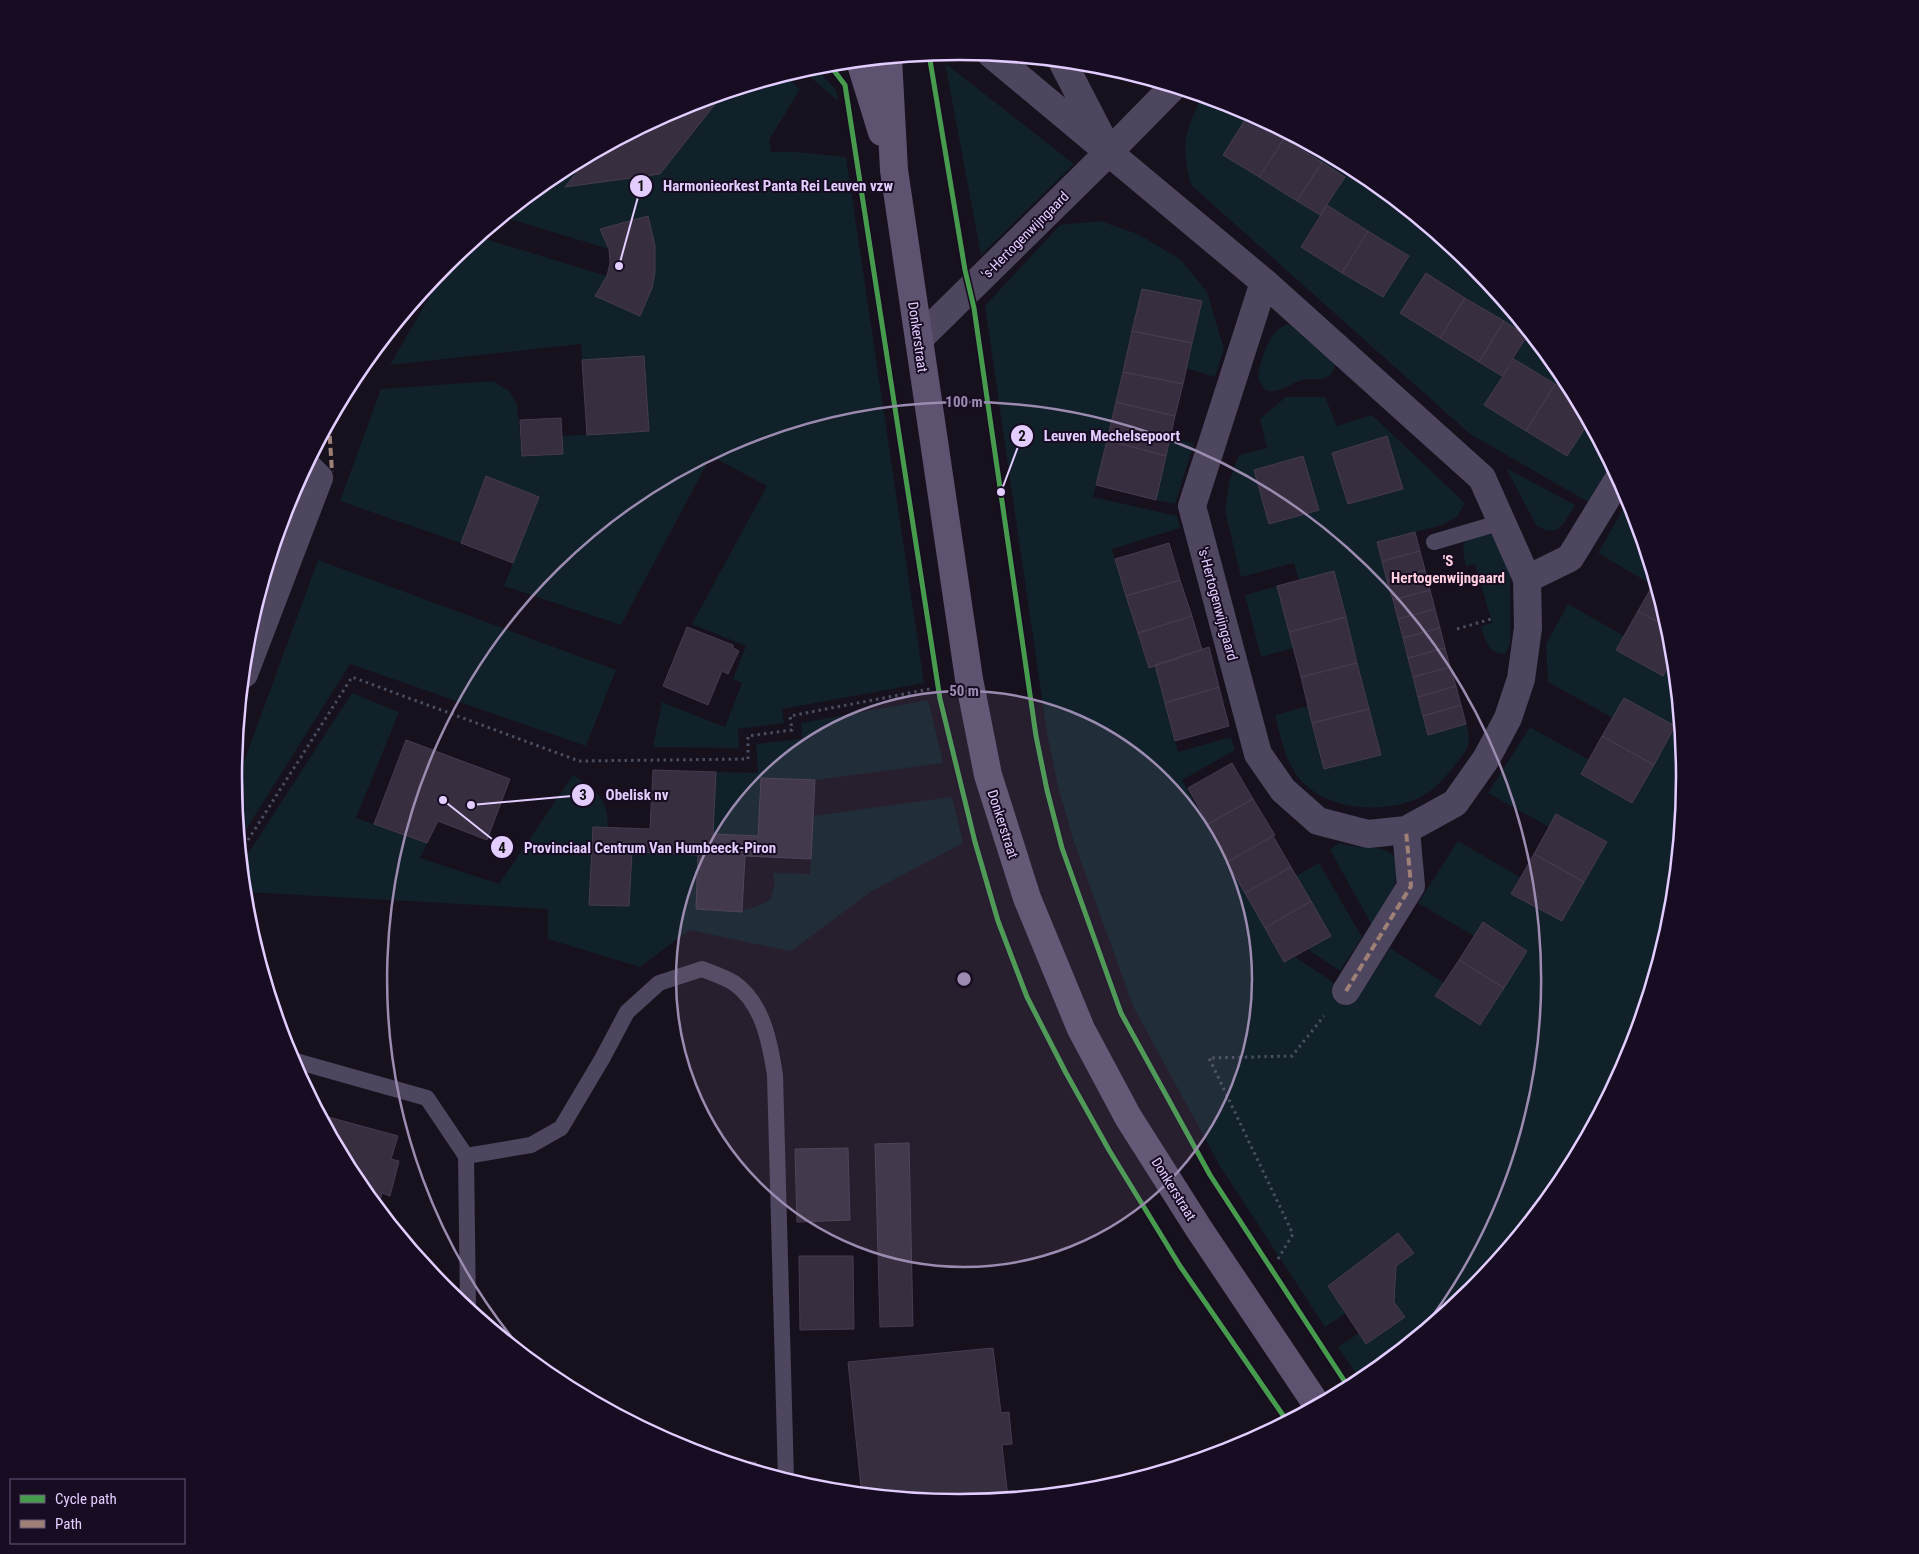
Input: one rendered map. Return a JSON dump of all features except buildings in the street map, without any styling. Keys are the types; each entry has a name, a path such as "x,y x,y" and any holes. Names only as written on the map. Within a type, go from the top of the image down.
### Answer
{"street":[{"name":"'s-Hertogenwijngaard","path":"1000,62 1264,282 1482,478 1528,579 1528,628 1521,679 1508,718 1486,759 1455,803 1406,830 1368,834 1318,821 1283,790 1258,754 1192,506 1264,282"},
{"name":"Donkerstraat","path":"888,64 894,170 977,718 988,776 1027,898 1081,1029 1128,1117 1199,1230 1314,1400"},
{"name":"Donkerstraat","path":"862,67 894,170"},
{"path":"1066,68 1110,152 1169,91"},
{"name":"'s-Hertogenwijngaard","path":"919,339 1110,152"},
{"path":"255,646 319,478 311,470"},
{"path":"1528,579 1570,558 1614,486"},
{"path":"1346,991 1412,886 1406,830"}],"lane":[{"path":"1434,542 1502,522"},
{"path":"466,1156 531,1145 561,1128 602,1058 626,1012 659,983 702,969 734,983 752,1002 769,1036 775,1076 786,1473"},
{"path":"302,1063 427,1098 466,1156 468,1298"}],"path":[{"path":"1457,630 1491,619"},
{"path":"246,843 352,678 579,761 748,759 748,736 792,730 790,716 930,689"},
{"path":"1278,1259 1293,1234 1210,1058 1292,1056 1346,991"}],"shaded area":[{"path":"945,63 1074,164 981,255"},
{"path":"821,74 836,90 838,101 809,76"},
{"path":"790,80 800,89 769,140 771,152 796,152 846,157 924,683 782,709 784,723 738,729 739,748 653,747 662,702 725,727 742,683 733,679 746,646 692,624 767,486 711,456 621,625 504,586 539,497 486,476 461,543 340,501 381,389 493,381 510,392 517,404 522,456 563,454 562,436 648,431 582,360 581,344 390,365 434,290 486,239 607,276 595,296 640,316 650,290 655,256 648,216 600,229 609,249 510,219 579,170 566,186 660,174 716,103"},
{"path":"1200,102 1245,120 1223,155 1320,215 1301,247 1383,297 1409,256 1327,205 1345,176 1278,134 1318,156 1396,208 1466,270 1499,304 1521,332 1427,273 1401,313 1502,376 1484,405 1567,456 1585,428 1607,470 1588,502 1470,434 1191,185 1185,149 1188,129"},
{"path":"1100,221 1138,234 1181,260 1207,292 1224,349 1215,377 1186,368 1202,301 1142,290 1093,497 1177,516 1180,528 1112,549 1148,667 1155,665 1178,752 1231,737 1235,750 1182,780 1284,962 1295,957 1357,998 1390,948 1444,983 1435,997 1480,1025 1527,951 1483,922 1474,936 1418,903 1458,841 1520,877 1511,894 1562,921 1607,842 1557,814 1549,827 1488,793 1530,727 1589,760 1581,774 1632,803 1675,727 1675,824 1663,917 1652,963 1638,1007 1622,1051 1603,1094 1556,1175 1499,1250 1432,1316 1396,1346 1356,1374 1338,1347 1359,1333 1367,1344 1405,1317 1394,1302 1396,1266 1414,1253 1398,1233 1328,1286 1346,1313 1325,1327 1220,1166 1133,1006 1074,842 1058,786 1047,733 985,306 1060,225"},
{"path":"1287,324 1296,325 1336,360 1334,368 1330,375 1324,378 1298,381 1275,391 1265,390 1258,379 1263,355 1270,339 1280,328"},
{"path":"1526,338 1561,388 1514,359"},
{"path":"1286,397 1325,397 1337,426 1372,415 1465,503 1457,517 1442,525 1377,542 1428,735 1466,724 1469,737 1466,750 1446,776 1429,792 1414,800 1397,805 1379,807 1343,804 1311,790 1299,778 1286,756 1275,715 1308,706 1324,769 1381,755 1334,572 1299,581 1294,563 1241,577 1225,511 1229,482 1239,455 1267,448 1260,419","holes":["1387,436 1403,489 1348,504 1332,453","1303,456 1319,510 1269,524 1254,470"]},
{"path":"1170,438 1194,443 1175,504 1156,500"},
{"path":"1506,468 1575,505 1560,527 1550,531 1536,525"},
{"path":"1624,508 1650,584 1598,553"},
{"path":"1487,533 1498,537 1510,572 1510,645 1505,654 1491,649 1486,641 1481,626 1492,623 1491,619 1475,564 1466,566 1464,558 1465,542 1468,539"},
{"path":"318,560 616,670 586,746 350,664 245,831 242,766"},
{"path":"1277,586 1293,648 1261,657 1245,595"},
{"path":"1568,604 1624,636 1616,650 1663,676 1668,667 1675,727 1624,698 1613,718 1548,682 1546,644"},
{"path":"352,693 399,712 356,818 427,843 420,858 499,884 573,775 594,790 606,809 608,828 590,905 629,906 632,852 698,855 696,909 735,911 753,908 771,899 775,881 773,873 810,874 813,816 952,797 963,843 870,892 791,951 689,930 640,967 548,939 548,909 252,892 247,855"},
{"path":"928,700 943,763 815,780 761,778 758,836 713,834 716,772 758,773 756,744 802,739 801,723"},
{"path":"1339,843 1382,849 1392,855 1397,863 1394,885 1373,927 1330,850"},
{"path":"1319,863 1362,937 1340,971 1307,949 1296,876"}],"marked path":[{"path":"330,435 332,472"},
{"path":"1346,991 1411,886 1406,830"}],"cycle path":[{"path":"930,61 965,270 974,308 1036,736 1062,848 1121,1013 1210,1175 1345,1381"},
{"path":"835,71 845,85 940,699 975,842 998,921 1027,997 1066,1073 1109,1150 1180,1266 1284,1416"}],"place":[{"name":"Harmonieorkest Panta Rei Leuven vzw","path":"619,266"},
{"name":"Leuven Mechelsepoort","path":"1001,492"},
{"name":"Provinciaal Centrum Van Humbeeck-Piron","path":"443,800"},
{"name":"Obelisk nv","path":"471,805"}],"district":[{"name":"'S Hertogenwijngaard","path":"1448,570"}]}
